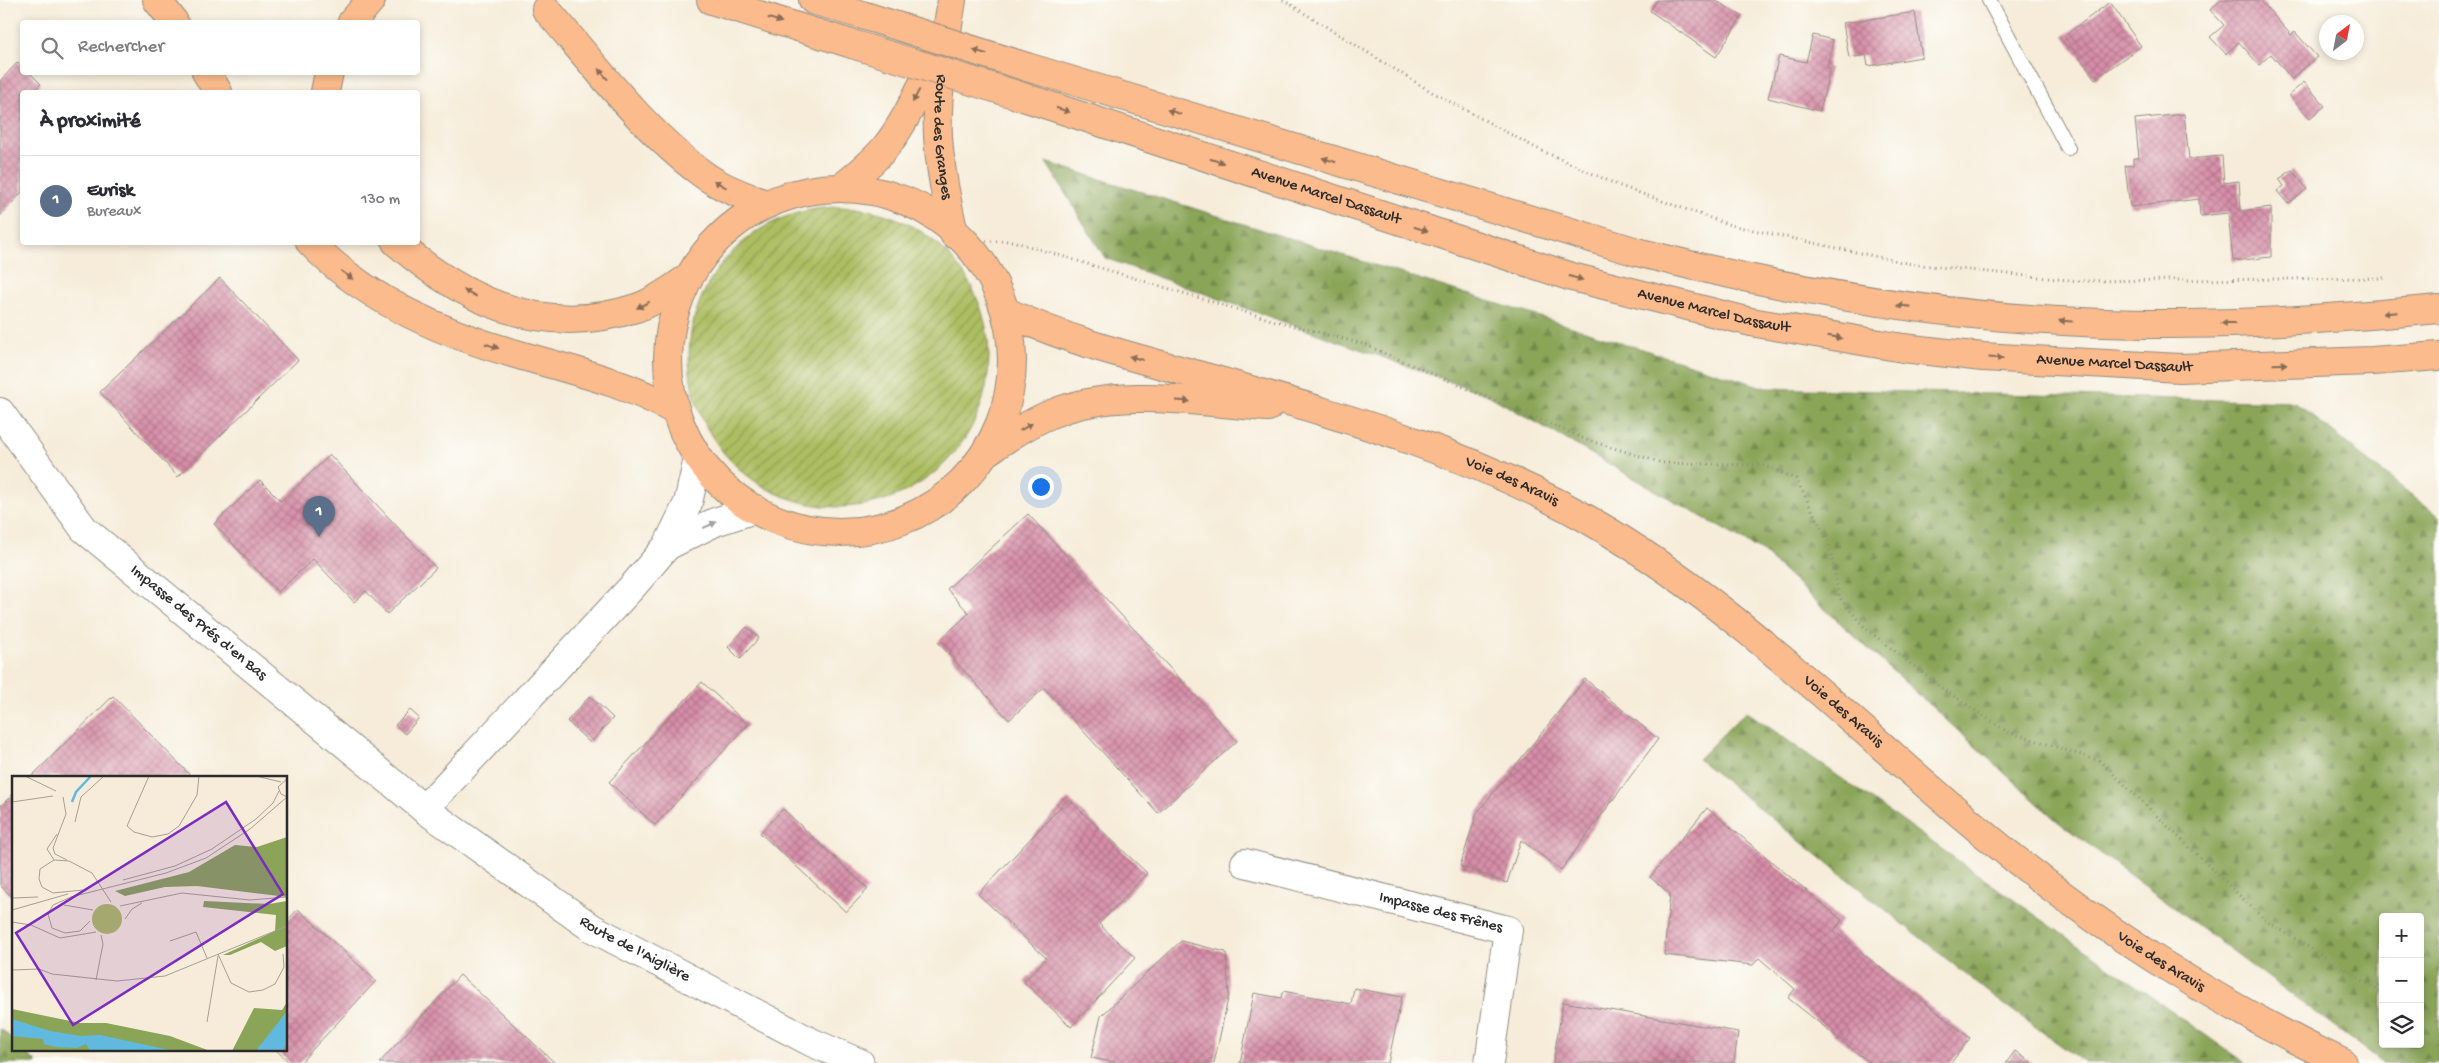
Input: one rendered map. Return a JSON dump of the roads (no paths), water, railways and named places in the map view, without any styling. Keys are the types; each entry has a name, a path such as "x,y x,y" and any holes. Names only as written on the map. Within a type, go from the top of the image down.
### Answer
{"main road":[{"path":"157,0 172,20"},
{"path":"354,20 371,0"},
{"name":"Avenue Marcel Dassault","path":"712,0 1017,95 1572,277 1751,322 1894,346 1983,357 2180,368 2439,356"},
{"path":"813,0 1637,252 1727,274 1873,302 2023,319 2136,324 2286,321 2439,309"},
{"name":"Route des Granges","path":"952,0 940,84 938,136 941,170 958,238"},
{"path":"546,9 650,128 672,150 701,173 730,190 765,204"},
{"name":"Route des Granges","path":"841,188 863,171 885,148 904,118 947,37"},
{"path":"208,75 217,90"},
{"path":"325,90 328,75"},
{"path":"841,188 890,196 934,219 958,238 980,260 994,279 1009,313 1014,361 1012,388 997,431 985,453 946,497 907,520 884,527 834,532 813,530 786,522 755,508 733,495 698,459 684,435 674,410 667,373 667,344 670,322 685,280 700,257 719,236 740,218 765,204 791,194 816,189 841,188"},
{"path":"313,245 340,270 371,292 411,314 514,354 600,377 652,397 674,410"},
{"path":"400,245 447,281 480,299 509,311 546,318 577,319 603,317 638,308 685,280"},
{"path":"1009,313 1090,345 1317,410"},
{"path":"985,453 1027,425 1052,414 1100,400 1158,399 1317,410"},
{"name":"Voie des Aravis","path":"1317,410 1433,448 1478,466 1519,484 1600,527 1685,582 1743,626 1982,832 2082,911 2145,954 2238,1010 2343,1063"}],"street":[{"name":"Impasse des Prés d'en Bas","path":"0,412 84,529 424,809"},
{"path":"424,809 633,586 667,546 688,503 698,459"},
{"path":"667,546 715,522 755,508"},
{"name":"Route de l'Aiglière","path":"424,809 592,928 813,1043 860,1063"},
{"name":"Impasse des Frênes","path":"1246,863 1508,930 1489,1063"}],"lane":[{"path":"1989,0 2068,148"}],"place":[{"name":"Eurisk","path":"319,537"}]}
